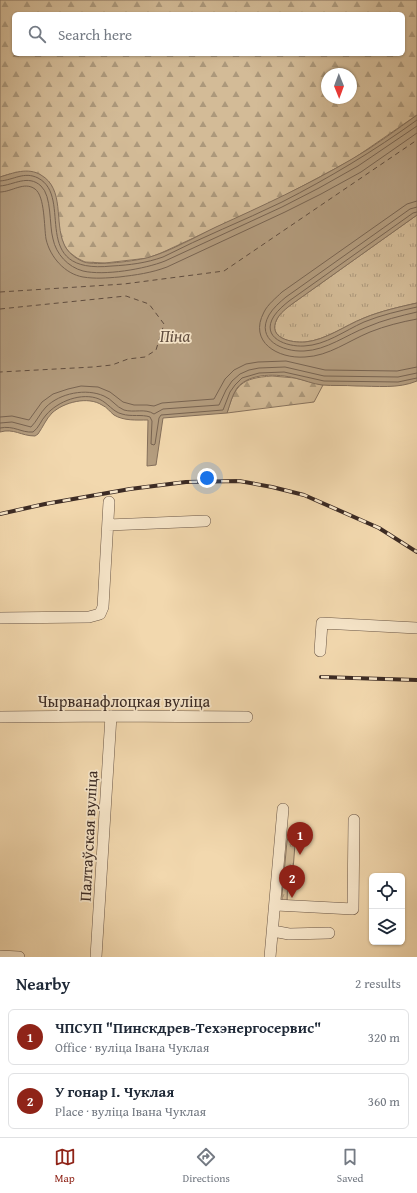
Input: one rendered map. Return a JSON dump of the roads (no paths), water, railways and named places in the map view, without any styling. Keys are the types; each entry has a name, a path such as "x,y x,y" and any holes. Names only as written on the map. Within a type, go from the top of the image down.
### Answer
{"street":[{"path":"0,618 89,617 100,614 103,608 109,502"},
{"path":"108,525 205,521"},
{"path":"320,650 322,623 417,628"},
{"name":"Палтаўская вуліца","path":"96,957 111,716"},
{"name":"Чырванафлоцкая вуліца","path":"0,717 247,717"},
{"path":"270,957 276,905 283,809"},
{"path":"276,905 353,909 354,820"},
{"path":"273,931 289,934 329,933"},
{"path":"0,956 19,957"}],"water":[{"name":"Піна","path":"417,115 417,215 292,304 277,319 275,331 282,338 293,342 313,341 328,336 370,316 390,309 417,303 417,381 410,384 380,387 322,385 295,378 273,375 249,379 237,388 232,397 227,413 163,418 156,465 147,466 148,420 130,420 122,418 114,415 107,408 96,402 83,401 69,403 57,409 50,415 38,434 35,436 9,431 0,432 0,177 31,171 41,175 48,181 56,197 61,235 65,247 78,259 90,263 136,260 159,254 175,247 268,203 335,169 361,154"}],"railway":[{"path":"0,514 45,504 130,489 186,482 239,481 304,495 379,528 417,552"},
{"path":"321,677 417,680"}],"place":[{"name":"ЧПСУП \"Пинскдрев-Техэнергосервис\"","path":"300,855"},
{"name":"У гонар І. Чуклая","path":"292,898"}]}
